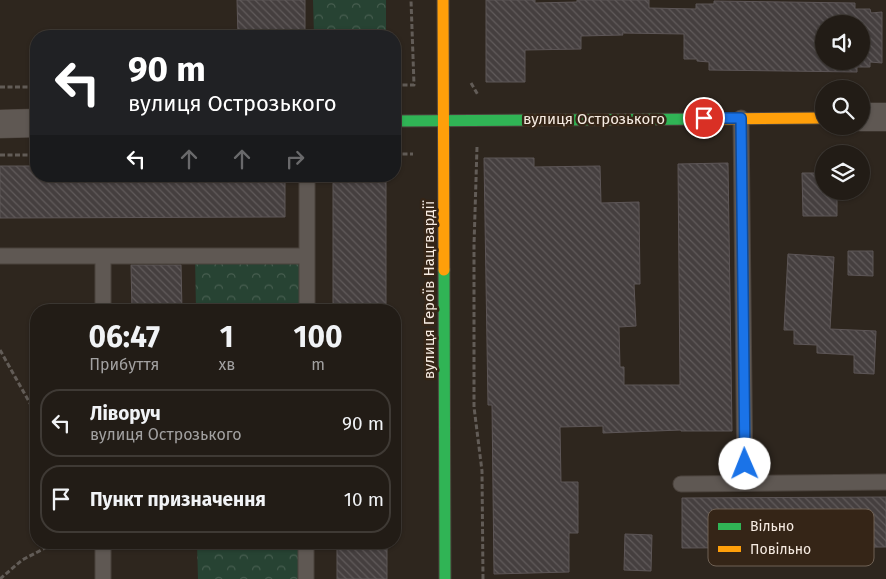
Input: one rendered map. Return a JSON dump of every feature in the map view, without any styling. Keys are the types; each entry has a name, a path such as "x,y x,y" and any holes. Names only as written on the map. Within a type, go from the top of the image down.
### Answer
{"street":[{"name":"вулиця Героїв Нацгвардії","path":"443,0 445,579"},
{"path":"870,118 886,117"},
{"name":"вулиця Острозького","path":"401,121 815,118"},
{"path":"0,124 30,123"}],"lane":[{"path":"741,118 745,483"},
{"path":"307,182 307,304"},
{"path":"0,256 307,256"},
{"path":"103,256 103,304"},
{"path":"681,484 886,482"},
{"path":"103,549 103,579"},
{"path":"306,549 306,579"}],"path":[{"path":"401,85 414,85 412,0"},
{"path":"0,87 30,87"},
{"path":"477,147 474,245 474,407 482,471 483,579"},
{"path":"401,154 413,154"},
{"path":"0,155 30,155"},
{"path":"0,350 30,403"},
{"path":"0,579 22,560 43,549"}],"green space":[{"path":"313,0 386,0 386,30 314,30"},
{"path":"195,256 301,256 301,304 196,304"},
{"path":"197,549 301,549 302,579 198,579"}],"building":[{"path":"237,0 305,0 305,30 238,30"},
{"path":"486,0 535,0 535,3 577,2 577,0 649,0 649,8 696,9 696,4 714,4 714,1 855,3 855,9 870,9 871,13 882,12 882,63 870,62 870,15 815,15 815,70 857,70 857,72 709,70 709,62 697,61 697,59 684,59 684,34 622,33 623,35 581,36 581,49 525,50 525,82 486,82"},
{"path":"484,158 534,158 534,167 600,166 601,203 639,202 640,284 634,284 636,326 619,327 620,367 624,367 624,385 680,385 678,164 728,163 732,431 681,430 603,433 603,426 560,427 561,482 578,482 578,533 569,533 569,572 494,574 492,405 488,405"},
{"path":"0,166 30,166 30,182 285,182 285,217 0,218"},
{"path":"802,173 815,173 815,200 837,200 837,216 803,216"},
{"path":"333,182 386,182 386,304 333,304"},
{"path":"848,251 873,251 873,276 848,275"},
{"path":"788,254 834,257 830,329 876,331 874,374 854,373 854,355 817,353 817,345 794,344 794,330 784,330"},
{"path":"131,265 181,265 182,304 132,304"},
{"path":"886,497 886,547 874,547 874,509 708,509 708,548 682,548 682,498"},
{"path":"625,534 652,535 651,571 624,570"},
{"path":"337,549 387,549 387,579 337,579"}],"traffic: fast":[{"path":"401,121 713,119"},
{"path":"444,270 445,579"}],"traffic: slow":[{"path":"443,0 444,270"},
{"path":"713,119 815,118"}],"route":[{"path":"704,118 741,118 745,464"}]}
